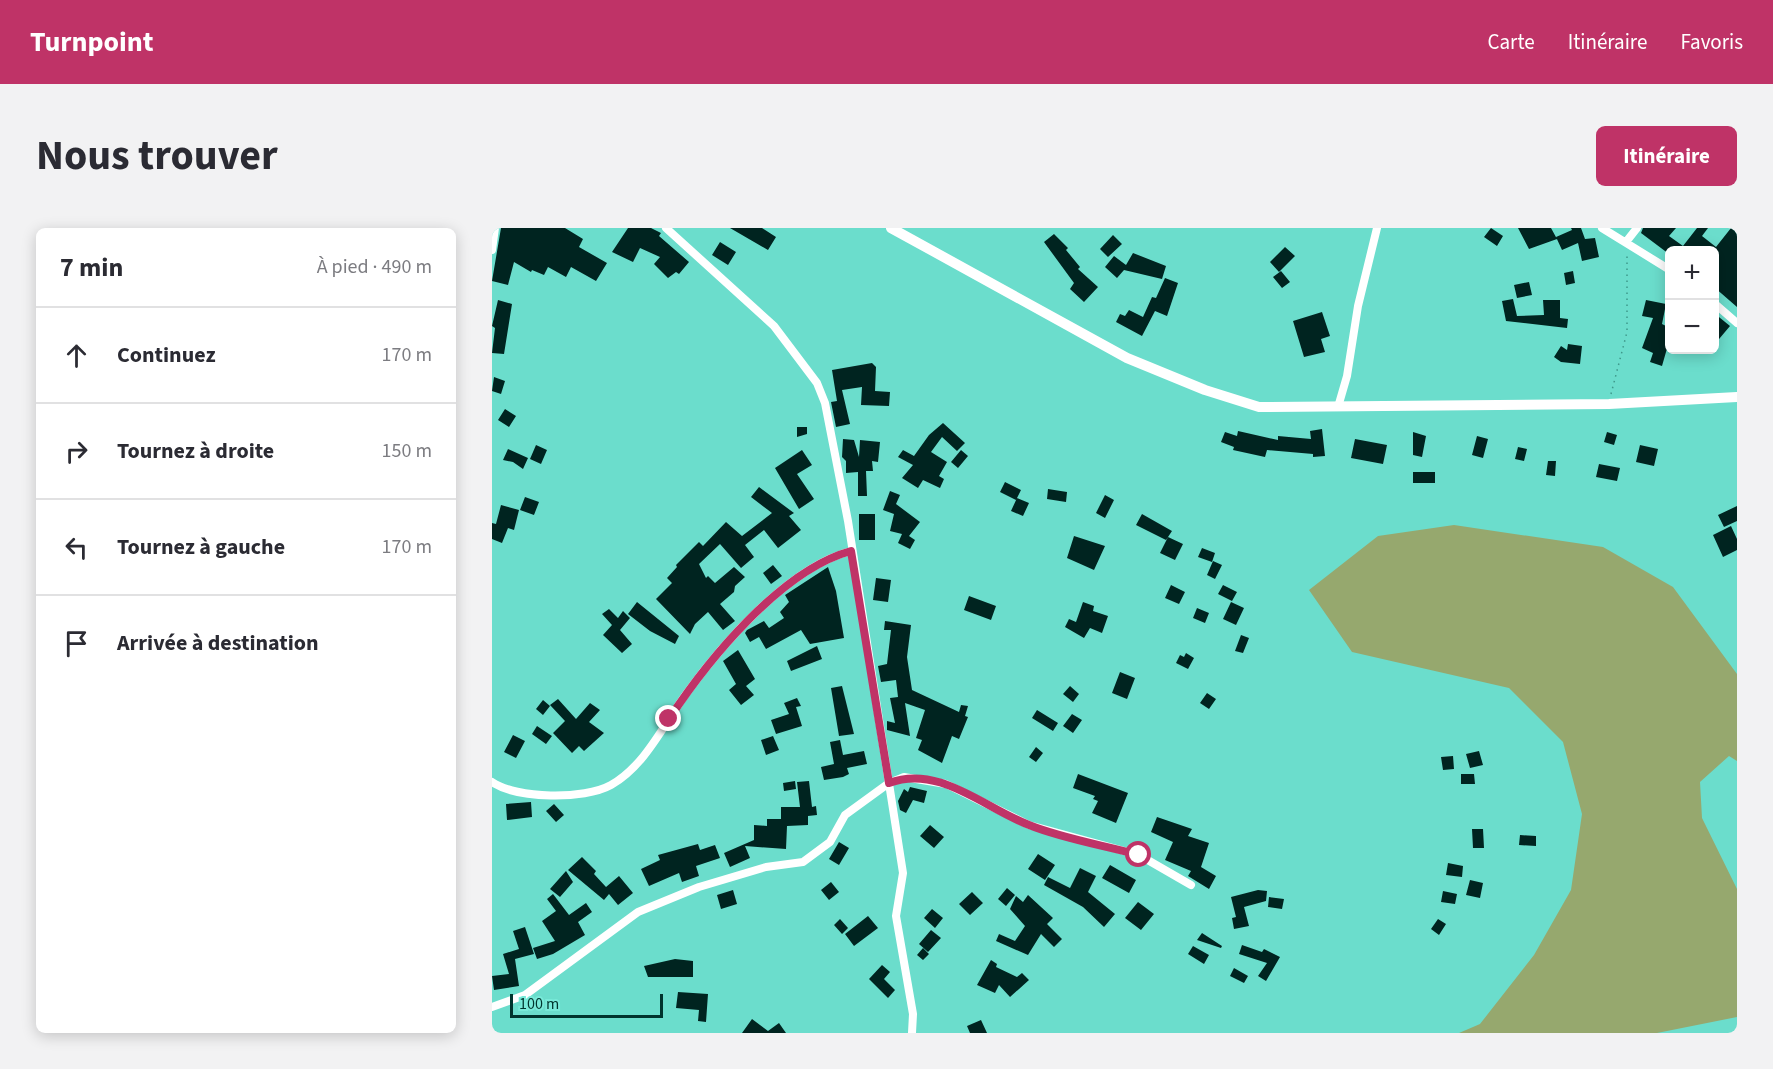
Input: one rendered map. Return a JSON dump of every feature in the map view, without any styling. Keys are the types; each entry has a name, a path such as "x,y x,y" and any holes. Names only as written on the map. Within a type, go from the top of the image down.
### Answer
{"street":[{"path":"492,250 495,228"},
{"path":"666,228 757,308 788,343 817,383 831,427 903,873 896,916 913,1014 912,1033"},
{"path":"891,228 1127,358 1205,390 1258,407 1609,404 1737,397"},
{"path":"1338,407 1347,376 1358,306 1377,228"},
{"path":"1602,228 1665,267"},
{"path":"1626,242 1637,228"},
{"path":"1719,307 1737,323"},
{"path":"492,782 532,793 565,796 610,785 625,773 658,736 686,693 726,646 784,586 816,564 851,551"},
{"path":"492,1007 525,995 638,912 699,887 766,867 803,862 830,842 845,815 889,783 904,777 946,784 1029,825 1139,855 1191,885"}],"path":[{"path":"1609,404 1626,332 1626,242"}],"green space":[{"path":"1454,525 1603,547 1673,587 1737,674 1737,761 1729,756 1700,782 1702,818 1737,889 1737,1017 1657,1033 1459,1033 1480,1024 1534,955 1571,890 1582,814 1563,742 1509,688 1352,652 1309,590 1378,536"}],"building":[{"path":"501,228 565,228 583,239 579,247 607,263 596,281 571,267 566,277 548,267 544,275 532,270 531,272 514,262 508,285 492,281"},
{"path":"628,228 651,228 661,233 659,236 689,262 679,274 676,272 668,278 654,264 660,257 640,248 633,262 612,252"},
{"path":"730,228 762,228 776,237 768,250"},
{"path":"1491,228 1503,236 1497,246 1484,237"},
{"path":"1518,228 1551,228 1557,239 1529,249"},
{"path":"1571,228 1581,228 1585,239 1595,238 1599,257 1582,261 1578,243 1562,250 1556,237 1572,230"},
{"path":"1643,228 1676,228 1669,236 1683,246 1665,246 1665,251 1641,233"},
{"path":"1697,228 1708,228 1702,236 1715,246 1683,246"},
{"path":"1731,228 1737,228 1737,307 1719,291 1719,246 1717,246"},
{"path":"1054,234 1068,248 1066,250 1080,267 1078,269 1098,287 1084,302 1070,289 1074,283 1044,242"},
{"path":"1113,235 1122,244 1108,257 1100,249"},
{"path":"720,242 736,252 728,265 712,255"},
{"path":"1285,247 1295,256 1279,272 1270,262"},
{"path":"1133,253 1166,266 1162,279 1124,270 1117,278 1105,267 1114,256 1126,265"},
{"path":"1281,271 1290,282 1282,288 1273,277"},
{"path":"1573,271 1575,283 1566,285 1564,273"},
{"path":"1165,278 1178,283 1167,316 1155,311 1142,336 1116,322 1120,314 1125,316 1129,310 1143,317 1152,297 1156,298"},
{"path":"1529,282 1532,295 1517,298 1514,285"},
{"path":"1513,299 1517,316 1544,315 1543,300 1560,300 1560,318 1568,319 1567,328 1506,321 1502,301"},
{"path":"498,300 512,304 504,354 492,353 495,328 492,326"},
{"path":"1646,300 1665,304 1662,324 1665,326 1665,354 1662,366 1650,362 1653,353 1642,348 1653,318 1642,316"},
{"path":"1322,312 1330,336 1321,339 1325,352 1304,357 1293,321"},
{"path":"1719,317 1730,326 1719,339"},
{"path":"1568,344 1582,346 1580,364 1561,362 1554,357 1561,346 1567,350"},
{"path":"872,363 876,367 875,391 890,392 889,406 861,405 862,387 842,390 850,424 836,427 831,402 837,401 832,370"},
{"path":"494,377 505,381 501,394 492,391"},
{"path":"505,409 516,416 509,427 498,420"},
{"path":"943,423 965,443 957,451 942,437 931,452 947,462 939,476 944,479 940,488 923,480 918,488 902,478 913,465 898,457 903,450 914,456 929,435"},
{"path":"797,427 807,427 807,434 797,437"},
{"path":"1322,429 1325,456 1313,457 1313,454 1267,450 1265,457 1233,450 1234,447 1221,442 1225,432 1237,436 1238,431 1278,440 1278,436 1311,439 1310,431"},
{"path":"1413,432 1426,436 1422,457 1413,455"},
{"path":"1607,432 1617,435 1614,445 1604,442"},
{"path":"1477,436 1488,439 1483,458 1472,455"},
{"path":"843,439 854,440 859,457 860,440 880,442 878,462 872,461 873,471 866,471 867,496 858,496 858,472 846,473 846,461 842,457"},
{"path":"1355,439 1387,445 1383,464 1351,458"},
{"path":"536,445 547,450 541,464 530,459"},
{"path":"1640,445 1658,449 1654,466 1636,462"},
{"path":"1518,447 1527,449 1524,461 1515,459"},
{"path":"508,449 528,458 523,469 513,462 503,460"},
{"path":"802,450 812,465 797,474 814,499 799,509 775,468"},
{"path":"961,450 968,456 958,468 951,462"},
{"path":"1548,461 1556,461 1555,476 1546,475"},
{"path":"1599,464 1620,468 1617,481 1596,477"},
{"path":"1413,472 1435,472 1435,483 1413,483"},
{"path":"1005,482 1021,490 1016,500 1000,492"},
{"path":"759,487 794,513 789,516 801,530 778,548 764,530 745,545 754,557 741,568 720,544 699,564 706,578 708,576 715,583 734,567 745,577 735,586 734,592 720,604 735,621 723,630 708,612 695,624 690,634 656,599 672,583 667,578 677,567 676,565 699,542 703,546 726,522 742,536 772,513 751,497"},
{"path":"1048,489 1067,492 1066,502 1047,499"},
{"path":"890,491 900,495 896,504 920,522 909,536 915,540 910,549 898,543 902,534 890,531 894,514 883,510"},
{"path":"1105,495 1114,500 1105,518 1096,513"},
{"path":"525,497 539,502 534,515 520,510"},
{"path":"1017,498 1029,503 1023,516 1011,511"},
{"path":"501,505 519,510 514,530 508,528 502,543 492,539 492,523 496,524"},
{"path":"1737,506 1737,521 1724,527 1718,515"},
{"path":"859,514 875,514 875,540 859,540"},
{"path":"1142,514 1172,531 1166,540 1136,525"},
{"path":"1731,526 1737,539 1737,550 1723,557 1713,535"},
{"path":"1074,536 1105,546 1094,570 1067,558"},
{"path":"1168,537 1183,544 1175,560 1160,553"},
{"path":"1202,548 1215,553 1212,562 1198,557"},
{"path":"1213,561 1222,565 1215,579 1207,575"},
{"path":"773,565 782,576 771,584 763,573"},
{"path":"828,567 836,591 844,638 810,644 801,630 766,649 759,637 750,642 745,633 747,630 764,621 769,628 784,618 780,612 789,602 785,595"},
{"path":"876,578 891,580 888,602 873,600"},
{"path":"1171,585 1185,592 1179,604 1165,598"},
{"path":"1223,585 1237,592 1232,601 1218,594"},
{"path":"969,596 996,606 991,620 964,610"},
{"path":"637,602 679,636 675,644 650,631 628,614"},
{"path":"1083,602 1094,606 1093,611 1108,616 1102,633 1090,628 1084,638 1065,627 1069,619 1076,622"},
{"path":"1231,602 1244,608 1236,625 1223,619"},
{"path":"1197,608 1209,613 1205,623 1193,618"},
{"path":"609,609 618,618 623,611 630,618 620,630 632,644 622,653 603,635 612,625 602,614"},
{"path":"885,621 911,625 907,657 912,690 959,712 961,705 968,706 965,716 968,717 959,739 952,736 942,763 918,750 922,740 916,738 925,710 905,703 910,736 887,730 887,721 895,723 890,698 898,697 896,680 881,682 878,666 887,664 891,630 884,630"},
{"path":"1241,635 1249,638 1243,653 1235,651"},
{"path":"817,646 822,659 791,671 787,661"},
{"path":"738,650 755,679 746,686 754,695 741,705 729,690 736,684 723,661"},
{"path":"1186,653 1194,658 1188,669 1176,663 1180,655 1184,657"},
{"path":"1120,672 1135,678 1127,699 1112,693"},
{"path":"842,686 854,734 839,736 831,688"},
{"path":"1070,686 1079,694 1073,702 1063,694"},
{"path":"1207,693 1216,699 1209,709 1200,703"},
{"path":"797,698 801,706 796,707 802,726 776,734 771,720 789,714 784,703"},
{"path":"558,699 576,719 590,703 600,710 589,722 604,733 584,751 579,746 572,753 553,733 565,721 550,705"},
{"path":"543,700 550,706 543,715 536,709"},
{"path":"1037,710 1058,723 1053,731 1032,718"},
{"path":"1072,714 1082,720 1073,733 1063,726"},
{"path":"537,726 552,736 546,744 532,734"},
{"path":"513,735 525,741 516,758 504,752"},
{"path":"773,736 779,750 766,755 761,740"},
{"path":"840,740 843,755 864,751 867,764 847,768 849,774 843,777 824,780 821,767 834,764 830,742"},
{"path":"1036,747 1043,753 1036,762 1029,757"},
{"path":"1479,751 1483,765 1470,768 1466,754"},
{"path":"1453,756 1454,769 1443,770 1441,757"},
{"path":"1078,774 1128,793 1116,823 1092,813 1098,801 1093,799 1095,796 1073,788"},
{"path":"1461,774 1474,774 1475,784 1461,784"},
{"path":"795,781 796,789 784,791 783,783"},
{"path":"809,781 812,807 816,806 817,815 808,816 808,825 787,826 786,849 745,846 750,858 730,867 724,853 754,840 754,825 767,826 767,819 781,819 781,807 800,807 797,782"},
{"path":"910,787 927,791 924,803 913,800 906,813 900,810 898,801 904,789 908,792"},
{"path":"531,802 532,817 507,820 506,804"},
{"path":"554,804 564,815 556,822 546,811"},
{"path":"1157,817 1192,829 1188,836 1209,843 1201,867 1216,876 1209,889 1188,876 1191,871 1165,860 1173,842 1151,832"},
{"path":"930,825 944,837 934,848 920,836"},
{"path":"1472,829 1483,829 1484,848 1473,848"},
{"path":"1520,835 1536,836 1536,846 1519,845"},
{"path":"839,842 849,848 839,865 829,859"},
{"path":"698,844 700,850 715,845 720,858 696,866 699,876 682,882 679,873 649,886 641,869 660,860 658,855"},
{"path":"1038,854 1055,865 1045,880 1028,869"},
{"path":"582,857 596,871 594,874 606,887 619,876 633,893 618,905 609,894 604,900 568,870"},
{"path":"1448,863 1463,866 1462,877 1446,875"},
{"path":"1110,865 1136,880 1129,893 1102,878"},
{"path":"1080,868 1096,876 1088,892 1115,914 1104,927 1083,907 1044,885 1048,877 1070,888"},
{"path":"566,871 573,882 560,897 550,889"},
{"path":"1470,880 1483,883 1480,898 1466,895"},
{"path":"831,882 839,892 829,900 821,890"},
{"path":"1007,888 1015,895 1006,906 998,899"},
{"path":"733,890 737,904 721,909 717,895"},
{"path":"1258,890 1267,891 1266,901 1244,907 1249,926 1234,929 1232,918 1236,917 1231,897"},
{"path":"1443,891 1457,894 1455,904 1441,902"},
{"path":"972,892 983,903 970,915 959,904"},
{"path":"553,894 569,915 586,903 592,912 578,922 585,935 553,954 537,959 533,948 555,941 542,921 556,911 547,899"},
{"path":"1028,895 1053,918 1047,924 1062,939 1054,947 1041,934 1028,955 996,941 999,934 1015,941 1025,926 1010,909 1016,896 1023,902"},
{"path":"1269,897 1284,899 1282,909 1268,907"},
{"path":"1138,902 1154,914 1141,930 1125,918"},
{"path":"932,909 943,918 935,928 924,918"},
{"path":"868,916 878,928 854,946 845,934"},
{"path":"840,919 848,928 842,934 834,925"},
{"path":"1438,919 1446,924 1439,935 1431,929"},
{"path":"525,927 534,954 515,959 519,986 494,990 492,976 509,974 503,954 519,949 513,931"},
{"path":"931,930 941,938 928,952 919,944"},
{"path":"1202,933 1222,946 1221,948 1197,940"},
{"path":"1242,945 1262,952 1264,949 1280,957 1266,981 1258,976 1267,963 1239,954"},
{"path":"1193,946 1209,955 1204,964 1188,954"},
{"path":"923,948 929,954 923,960 917,955"},
{"path":"675,959 693,961 693,977 648,977 644,966"},
{"path":"991,960 997,964 996,967 1017,977 1022,973 1029,980 1010,997 999,985 995,993 977,985"},
{"path":"882,965 890,972 884,979 895,990 888,998 869,979"},
{"path":"1234,968 1248,976 1244,983 1230,976"},
{"path":"678,992 708,994 706,1022 698,1021 699,1010 676,1008"},
{"path":"752,1019 768,1031 779,1023 786,1033 742,1033"},
{"path":"981,1020 987,1033 970,1033 967,1026"}],"route":[{"path":"669,719 686,693 719,654 784,586 816,564 851,551 889,783 904,777 946,784 1029,825 1139,855"}]}
